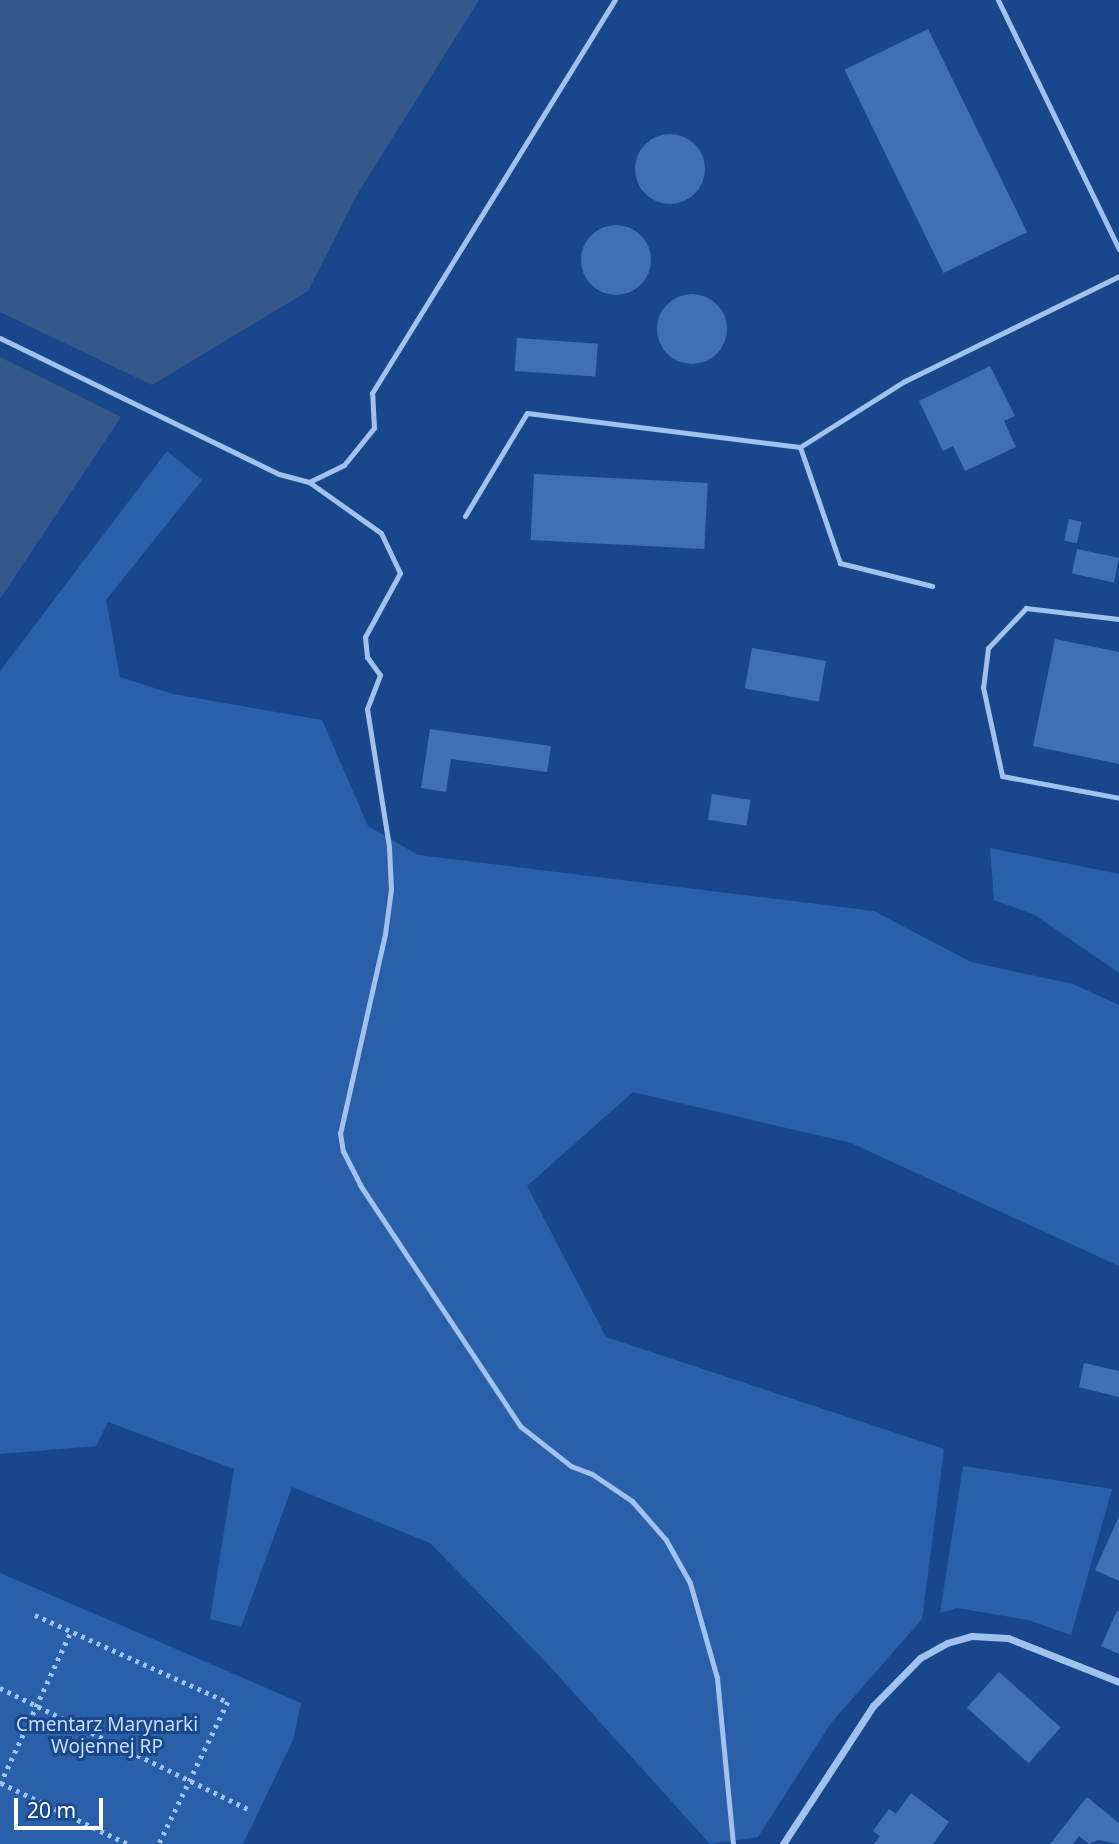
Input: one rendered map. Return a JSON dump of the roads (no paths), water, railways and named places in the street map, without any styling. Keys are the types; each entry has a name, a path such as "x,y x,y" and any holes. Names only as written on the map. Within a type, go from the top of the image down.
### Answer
{"street":[{"path":"783,1844 873,1706 920,1658 947,1643 972,1636 1008,1638 1119,1682"}],"lane":[{"path":"309,482 344,465 374,428 372,393 615,0"},
{"path":"998,0 1119,249"},
{"path":"465,516 527,413 800,447 905,381 1119,275"},
{"path":"0,338 279,474 309,482 381,533 400,573 365,637 368,657 380,676 368,709 390,846 391,889 385,934 340,1133 343,1151 360,1185 520,1426 571,1466 592,1474 632,1501 666,1540 690,1583 717,1678 733,1844"},
{"path":"800,447 839,563 932,586"},
{"path":"1119,620 1026,608 988,648 983,687 1002,776 1119,798"}],"park label":[{"name":"Cmentarz Marynarki Wojennej RP","path":"107,1736"}]}
